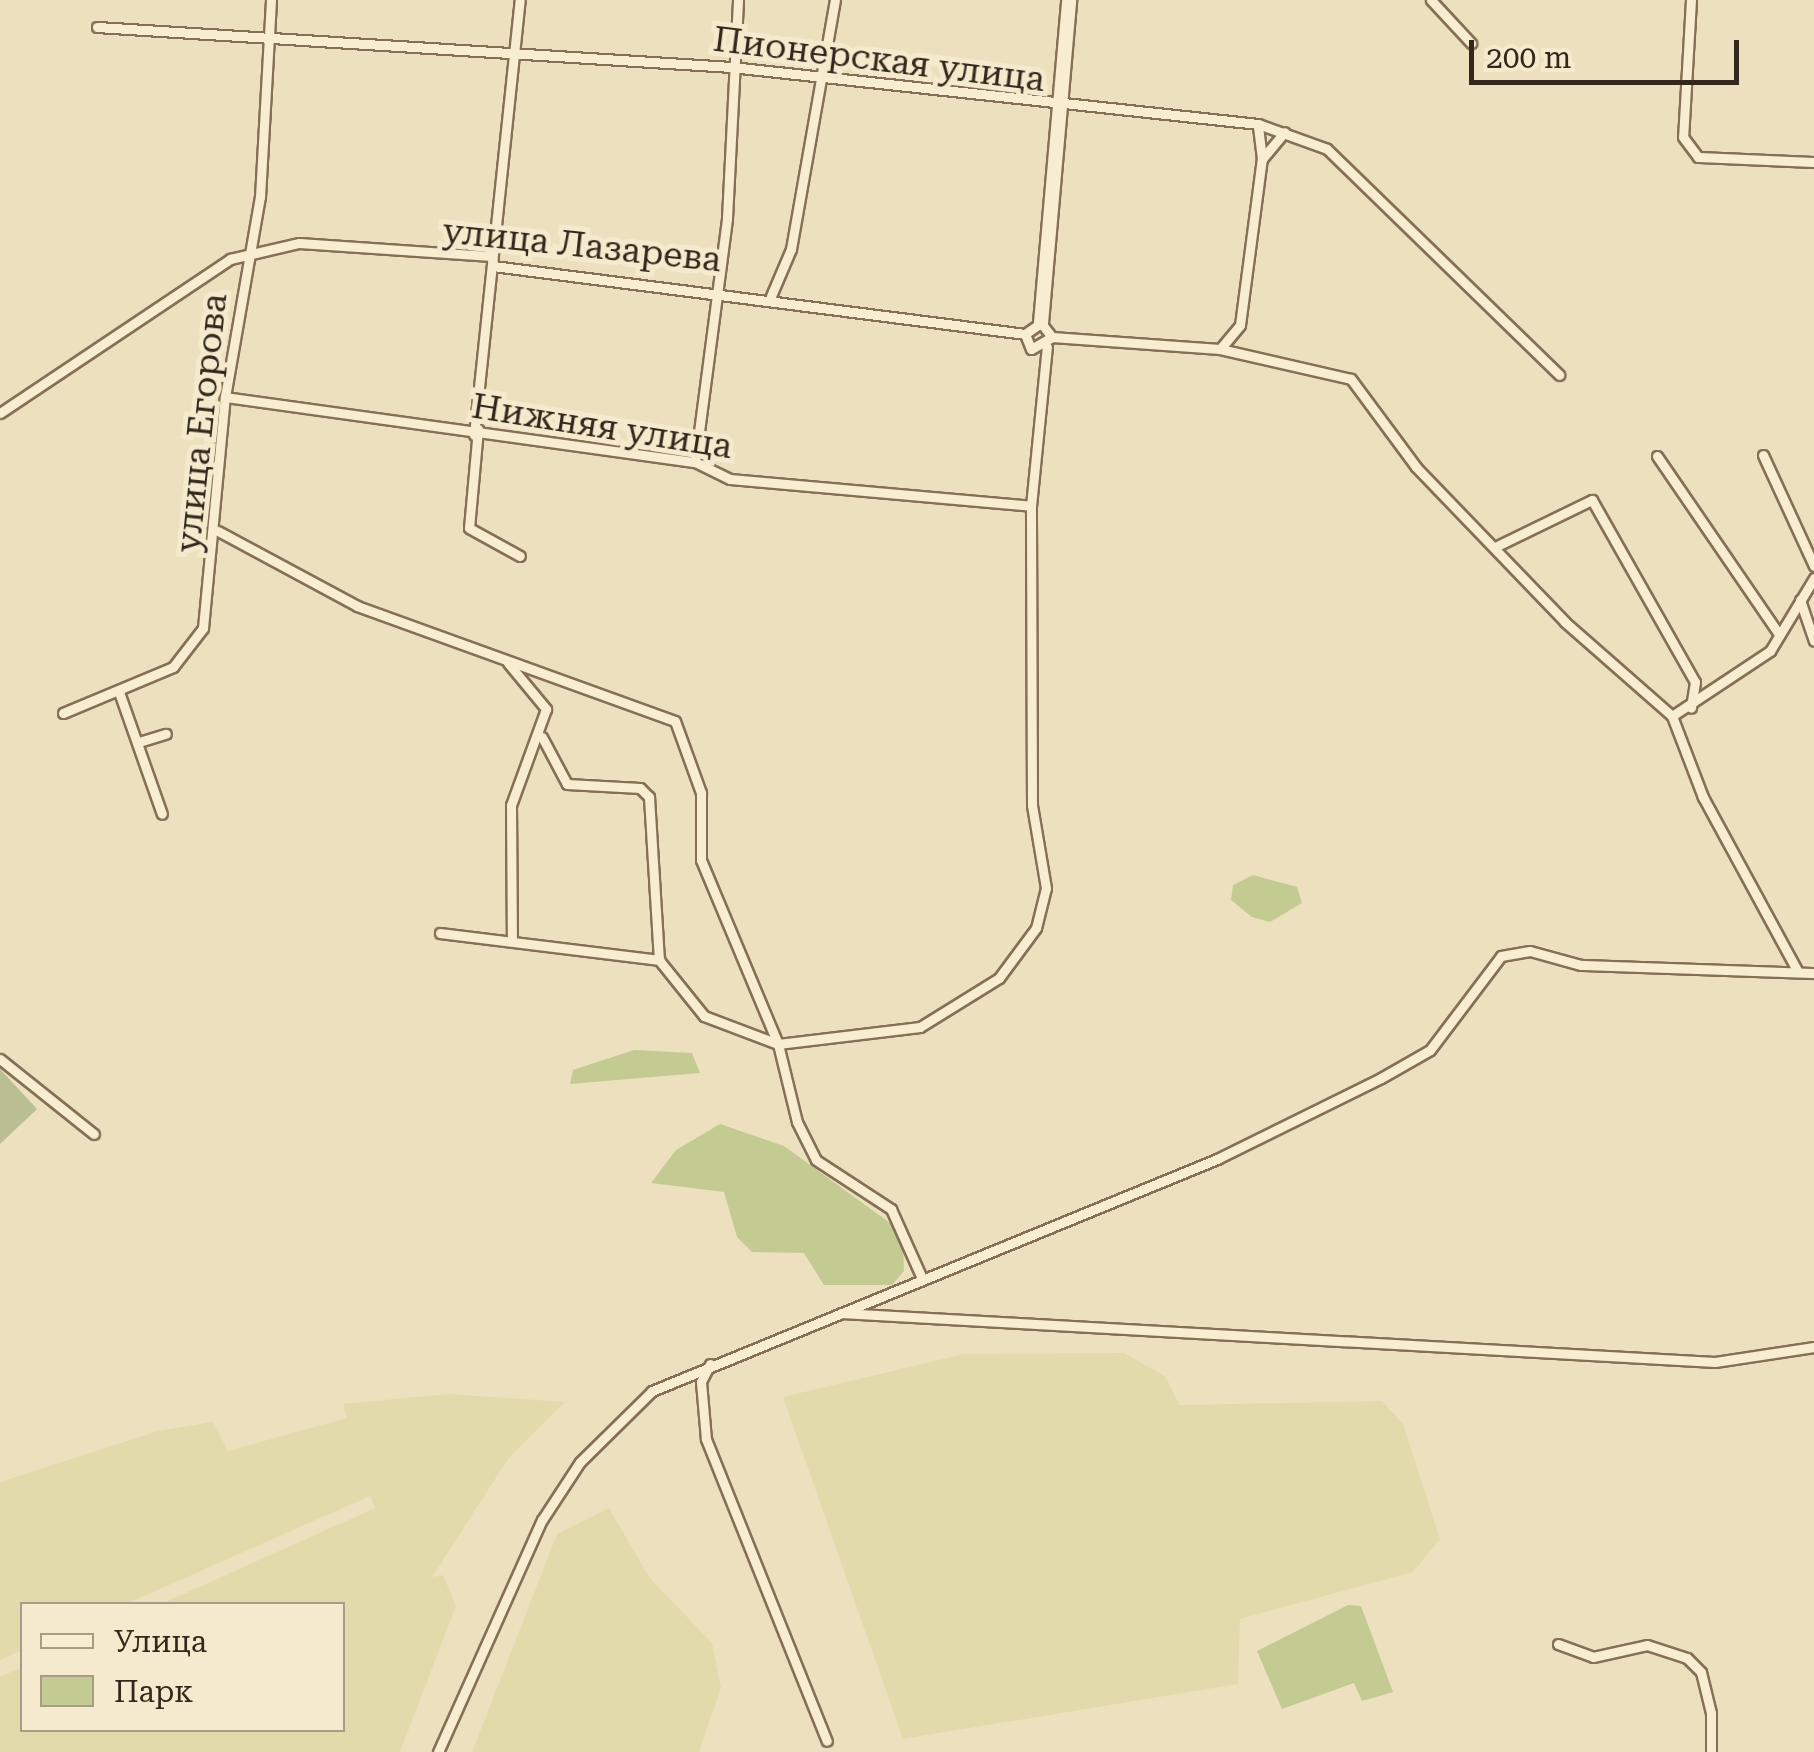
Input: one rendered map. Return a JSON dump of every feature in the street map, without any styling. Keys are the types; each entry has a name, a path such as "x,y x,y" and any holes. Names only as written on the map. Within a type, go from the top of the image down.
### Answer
{"street":[{"name":"улица Егорова","path":"64,713 174,668 203,628 218,531 226,398 254,251 247,234 260,197 272,0"},
{"path":"520,0 469,528 520,556"},
{"path":"695,462 711,288 727,218 731,67 738,0"},
{"path":"771,296 790,249 825,75 835,0"},
{"path":"1069,0 1040,323 1052,337 1220,349 1350,378 1416,467 1672,716 1704,797 1797,970"},
{"path":"1431,0 1471,43"},
{"path":"1691,0 1684,137 1698,157 1814,162"},
{"name":"Пионерская улица","path":"97,27 513,60 731,67 825,75 1057,108 1258,124 1327,148 1559,375"},
{"path":"1220,349 1240,325 1262,159 1258,124"},
{"path":"1262,159 1285,132"},
{"name":"улица Лазарева","path":"0,412 198,278 254,251 299,242 711,288 1024,334"},
{"path":"1040,323 1024,334 1031,348 1047,348"},
{"path":"495,654 540,692 542,737 567,784 640,788 649,797 659,960 704,1016 778,1044 920,1026 957,1012 999,978 1036,928 1046,888 1032,805 1031,506 1047,348 1052,337"},
{"name":"Нижняя улица","path":"226,398 695,462 730,479 1031,506"},
{"path":"1764,454 1814,566"},
{"path":"1657,456 1779,634"},
{"path":"1495,547 1592,500 1695,682 1690,708"},
{"path":"218,531 357,606 675,721 688,736 687,772 702,793 701,860 778,1044 816,1160 891,1209 922,1276"},
{"path":"1672,716 1690,708 1770,651 1814,578"},
{"path":"1800,600 1814,642"},
{"path":"119,692 140,742 162,814"},
{"path":"140,742 166,734"},
{"path":"512,937 511,805 542,737"},
{"path":"440,933 512,937 611,960 659,960"},
{"path":"438,1752 542,1520 580,1462 652,1392 922,1276 1218,1159 1380,1078 1430,1050 1501,956 1530,950 1581,965 1814,973"},
{"path":"0,1060 94,1134"},
{"path":"841,1313 1715,1362 1814,1347"},
{"path":"710,1364 701,1382 706,1439 827,1741"},
{"path":"1558,1644 1593,1657 1648,1645 1688,1658 1708,1699 1710,1752"}],"shaded area":[{"path":"1124,1353 1166,1377 1179,1405 1382,1401 1403,1424 1440,1539 1413,1572 1240,1619 1238,1684 903,1739 783,1397 964,1354"},
{"path":"448,1394 565,1402 508,1459 432,1577 443,1575 456,1606 400,1752 0,1752 0,1677 20,1668 20,1732 345,1732 345,1602 165,1602 375,1508 370,1496 131,1602 20,1602 20,1651 0,1660 0,1482 158,1431 213,1422 228,1451 347,1418 343,1404"},
{"path":"609,1508 649,1577 712,1643 721,1688 699,1752 472,1752 557,1534"}],"green space":[{"path":"1253,875 1297,887 1302,903 1270,922 1252,917 1231,900 1233,885"},
{"path":"634,1050 692,1053 700,1073 570,1084 573,1070"},
{"path":"0,1069 37,1109 0,1144"},
{"path":"720,1124 784,1146 890,1223 903,1246 904,1271 892,1285 824,1285 804,1253 752,1252 737,1237 724,1192 651,1183 676,1150"},
{"path":"1348,1605 1361,1606 1393,1692 1362,1701 1354,1683 1282,1709 1257,1651"}]}
